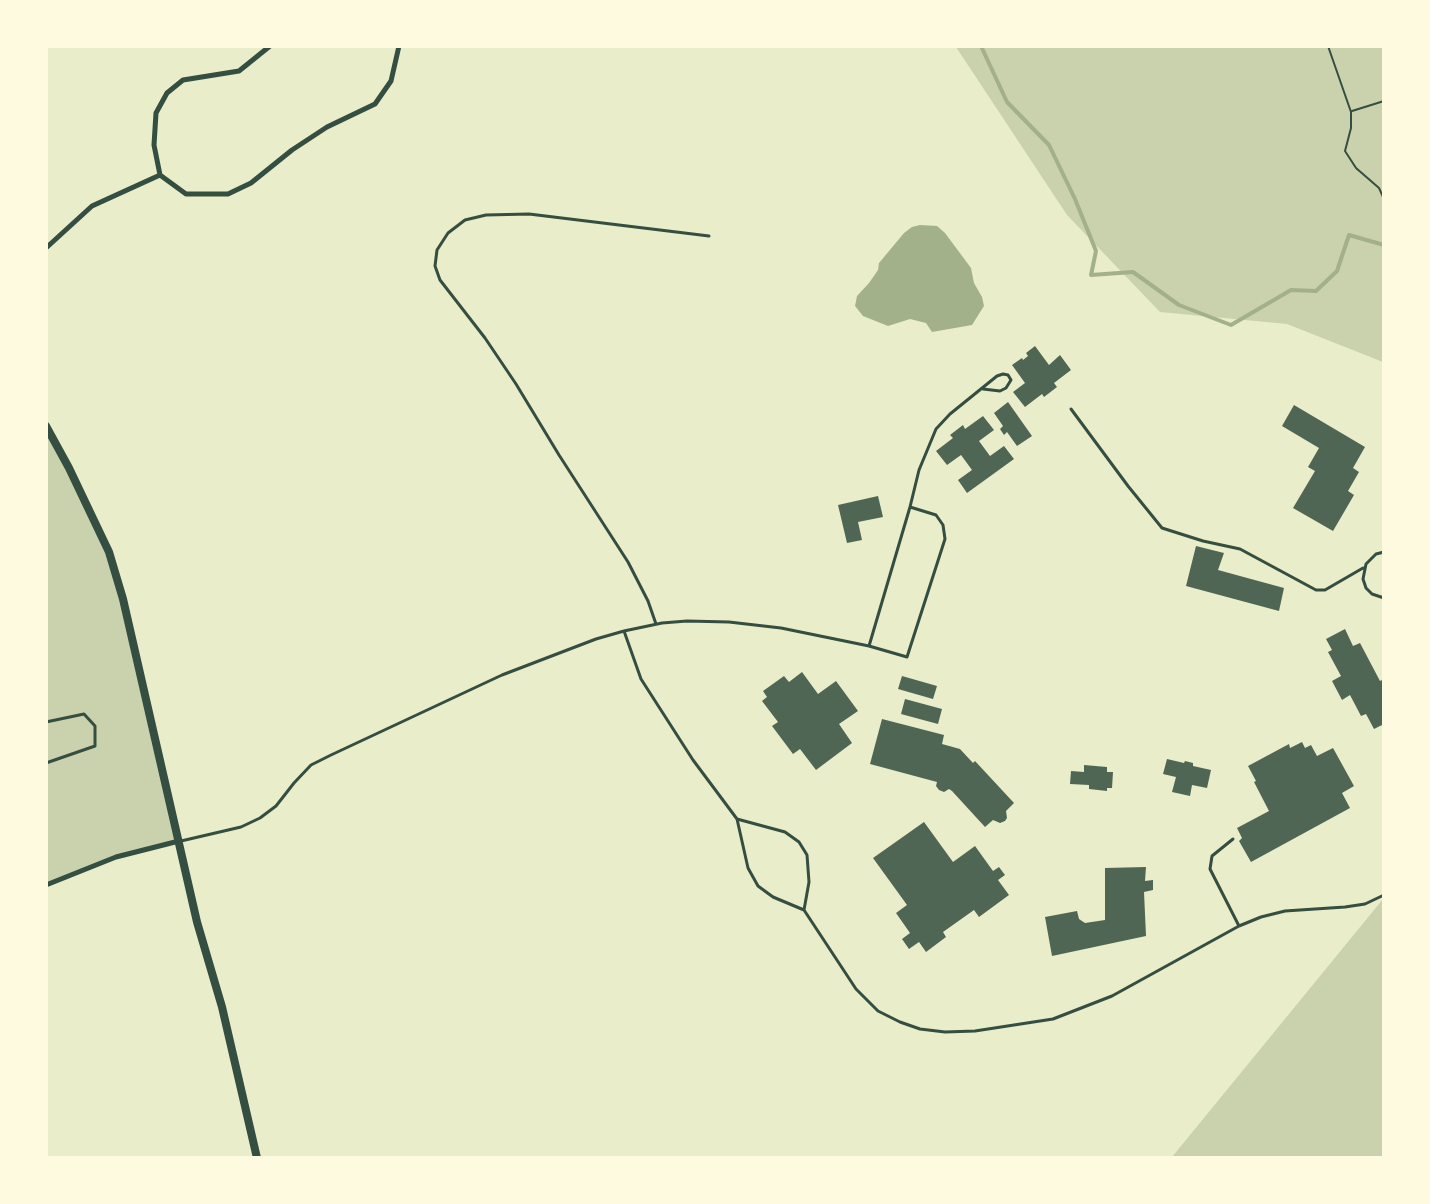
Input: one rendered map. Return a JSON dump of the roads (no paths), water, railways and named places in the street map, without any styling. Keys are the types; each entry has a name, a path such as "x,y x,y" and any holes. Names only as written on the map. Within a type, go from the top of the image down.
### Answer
{"main road":[{"path":"46,426 109,552 123,599 197,922 222,1007 257,1158"}],"street":[{"path":"270,46 239,71 183,80 167,93 156,113 154,145 160,175 186,194 228,194 251,183 292,150 327,127 375,104 391,81 399,46"},
{"path":"46,248 92,206 160,175"},
{"path":"46,885 116,857 179,841"}],"lane":[{"path":"656,624 648,601 628,562 516,384 440,280 435,266 437,250 448,232 465,220 486,215 529,214 709,236"},
{"path":"869,646 922,460 936,429 950,414 997,376 1008,375 1011,380 1006,388 1000,391 982,389"},
{"path":"1071,409 1162,528 1203,541 1240,549 1316,590 1325,590 1364,568 1371,558 1383,552"},
{"path":"179,841 241,826 260,818 276,806 312,765 331,754 502,675 596,639 624,631 656,624 687,621 729,622 781,628 869,646 907,657 945,539 943,525 936,515 910,507"},
{"path":"1364,568 1363,579 1366,588 1372,594 1383,598"},
{"path":"624,631 641,679 693,760 737,819 748,868 758,886 773,897 804,910 856,989 878,1011 920,1029 945,1032 1020,1026 1062,1016 1112,996 1261,916 1285,911 1365,904 1383,895"},
{"path":"46,722 84,714 95,726 95,746 46,763"},
{"path":"737,819 785,832 799,842 807,855 809,882 804,910"},
{"path":"1233,839 1212,856 1210,869 1239,926"}],"waterway":[{"path":"981,46 1007,102 1049,145 1075,199 1096,251 1091,275 1133,272 1179,305 1231,325 1291,290 1316,291 1337,271 1349,235 1384,245"}]}
